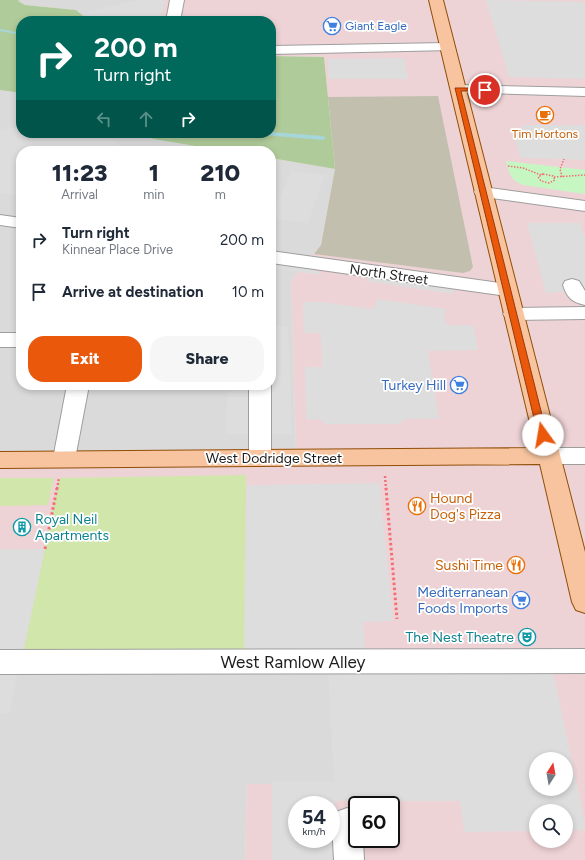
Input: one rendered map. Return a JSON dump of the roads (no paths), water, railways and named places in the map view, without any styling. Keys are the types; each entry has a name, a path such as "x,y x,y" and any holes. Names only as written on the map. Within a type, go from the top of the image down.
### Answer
{"main road":[{"path":"436,0 585,602"},
{"name":"West Dodridge Street","path":"0,460 62,468 260,458 548,456"}],"street":[{"path":"174,16 177,0"},
{"path":"276,50 447,47"},
{"path":"458,89 585,92"},
{"path":"520,90 524,98 532,102 585,104"},
{"path":"483,192 585,206"},
{"path":"0,220 16,222"},
{"name":"North Street","path":"276,258 507,290"},
{"path":"572,285 575,294 585,299"},
{"path":"513,314 581,316"},
{"path":"0,340 16,340"},
{"path":"62,468 77,390"},
{"path":"260,390 260,458"},
{"path":"548,456 585,456"},
{"name":"West Ramlow Alley","path":"0,662 585,662"},
{"path":"347,823 349,860"}],"waterway":[{"path":"0,30 16,33"},
{"path":"276,134 323,138"}],"place":[{"name":"Giant Eagle","path":"332,26"},
{"name":"Tim Hortons","path":"545,115"},
{"name":"Turkey Hill","path":"459,385"},
{"name":"Hound Dog's Pizza","path":"417,506"},
{"name":"Royal Neil Apartments","path":"22,527"},
{"name":"Sushi Time","path":"516,565"},
{"name":"Mediterranean Foods Imports","path":"521,600"},
{"name":"The Nest Theatre","path":"527,637"}]}
